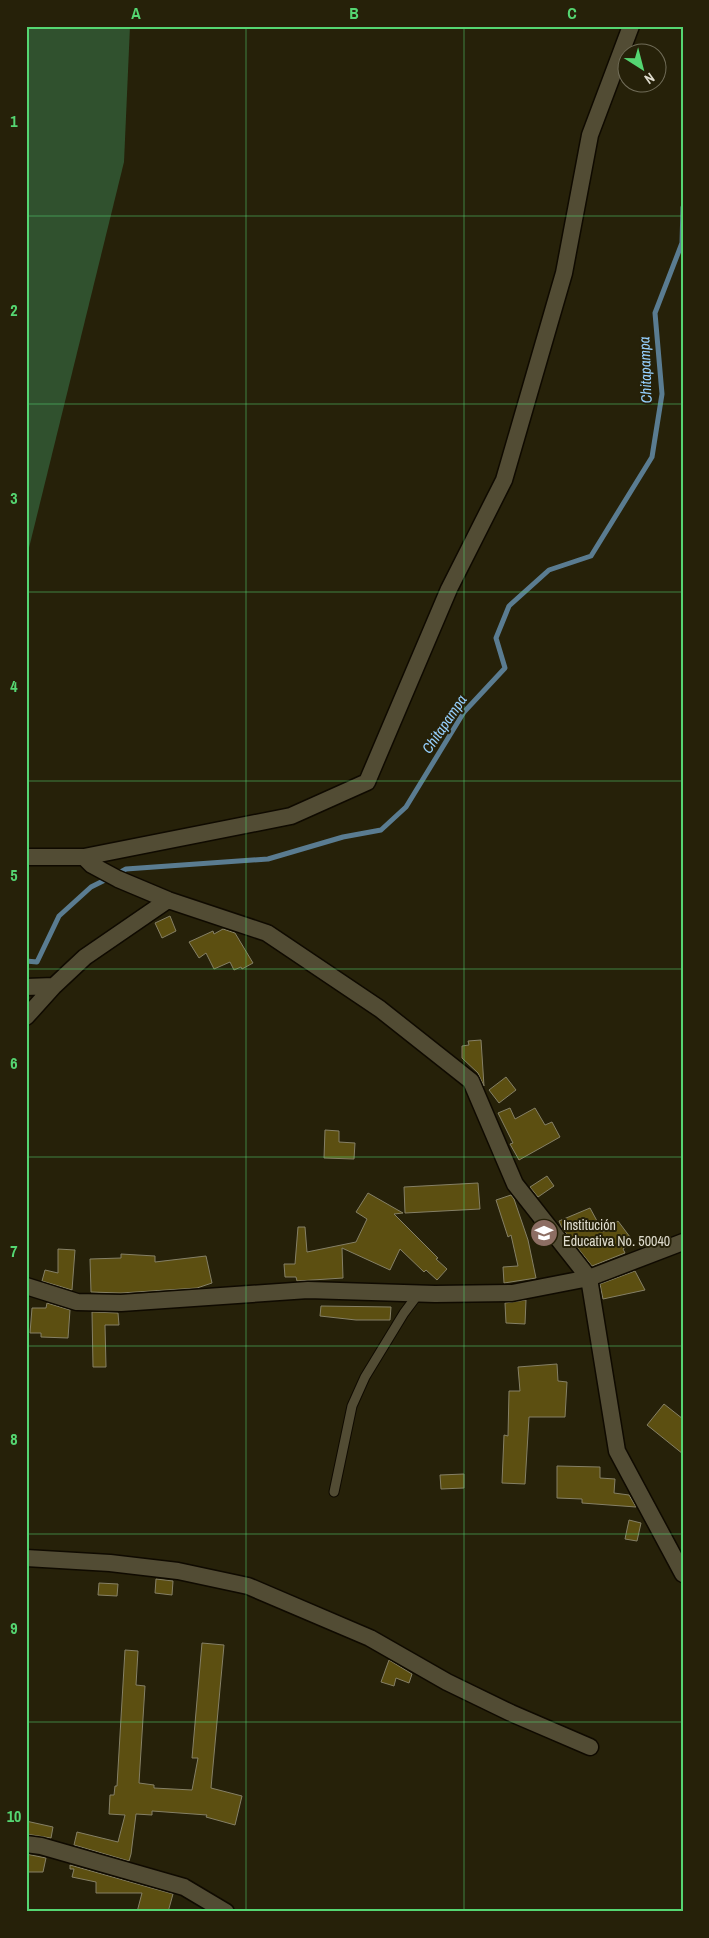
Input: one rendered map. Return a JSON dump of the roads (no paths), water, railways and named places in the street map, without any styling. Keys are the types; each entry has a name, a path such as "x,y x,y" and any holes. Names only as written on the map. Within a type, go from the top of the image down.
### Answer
{"street":[{"path":"26,857 88,861 290,816 367,782 450,589 504,480 564,273 590,135 632,26"},
{"path":"88,861 118,879 168,900 267,933 380,1009 472,1081 515,1184 589,1278 617,1451 683,1574"},
{"path":"26,1017 54,986 85,957 168,900"},
{"path":"26,987 54,986"},
{"path":"26,1286 77,1302 121,1303 308,1290 419,1293 512,1292 589,1278 683,1242"},
{"path":"26,1558 110,1563 178,1571 248,1586 370,1638 447,1682 511,1713 590,1747"},
{"path":"26,1844 41,1846 184,1887 226,1912"}],"lane":[{"path":"334,1492 352,1406 365,1377 404,1313 419,1293"}],"waterway":[{"name":"Chitapampa","path":"117,874 126,869 268,859 343,837 381,830 406,807 464,712 505,668 496,638 509,606 549,570 591,556 652,457 662,394 655,313 682,243 683,207"},
{"name":"Chitapampa","path":"26,961 37,962 59,916 91,887 109,878"}],"place":[{"name":"Institución Educativa No. 50040","path":"544,1233"}]}
